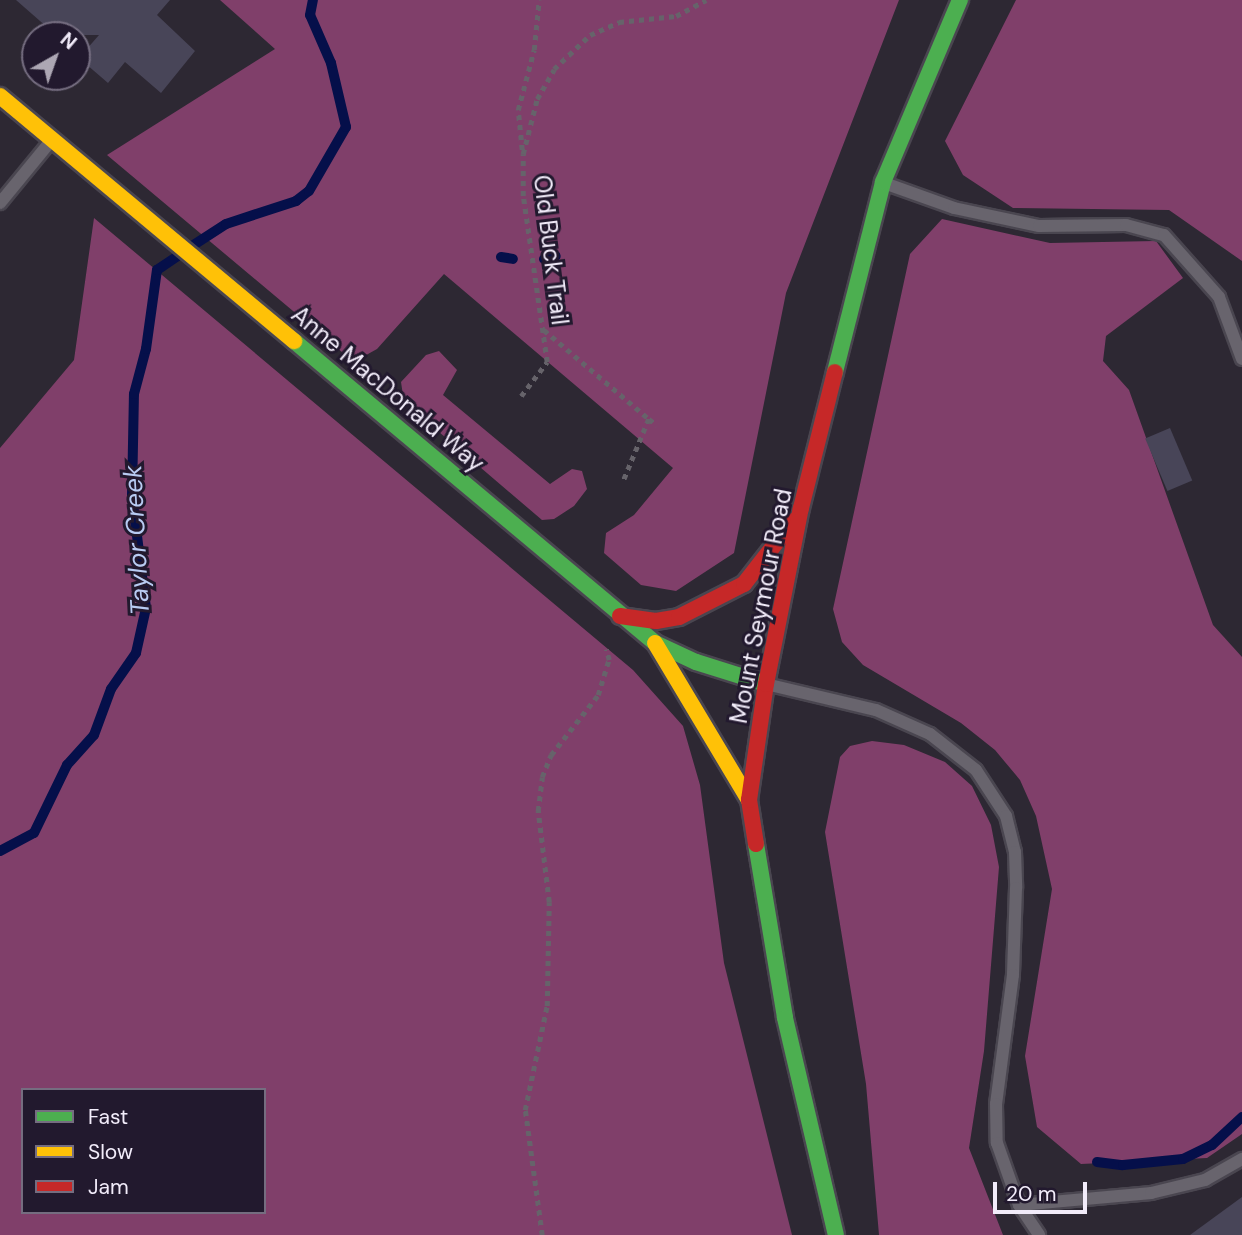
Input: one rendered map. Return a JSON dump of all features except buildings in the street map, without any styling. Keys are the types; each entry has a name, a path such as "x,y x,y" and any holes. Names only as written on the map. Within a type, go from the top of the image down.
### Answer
{"street":[{"name":"Mount Seymour Road","path":"836,1235 785,1018 749,800 766,684 801,508 883,182 960,0"},
{"name":"Anne MacDonald Way","path":"0,96 139,208 655,643 696,662 766,684"},
{"path":"620,616 656,621 679,617 744,584 768,558 801,508"},
{"path":"655,643 749,800"}],"lane":[{"path":"0,202 53,139"},
{"path":"883,182 954,208 1039,226 1126,225 1164,235 1219,297 1242,359"},
{"path":"766,684 876,710 930,734 976,770 1006,816 1015,852 1016,888 1013,975 1000,1066 997,1130 1019,1205 1039,1235"},
{"path":"1019,1205 1151,1193 1205,1180 1242,1159"}],"path":[{"path":"523,154 518,110 534,50 539,0"},
{"name":"Old Buck Trail","path":"521,396 547,362 530,263 523,154 537,99 571,49 619,22 676,16 706,0"},
{"path":"543,330 657,425"},
{"path":"623,481 649,419"},
{"path":"542,1235 525,1110 547,1006 549,902 538,811 542,777 551,755 598,695 609,660 605,643"}],"shaded area":[{"path":"220,0 899,0 786,293 734,553 676,591 641,585 604,553 606,533 634,515 673,468 444,274 377,349 359,359 349,358 107,155 275,49"},
{"path":"1016,0 1242,0 1242,261 1169,210 1013,208 963,175 945,141"},
{"path":"94,218 633,670 683,726 700,785 724,963 792,1235 0,1235 0,448 74,360"},
{"path":"942,219 1050,243 1156,241 1183,278 1106,336 1103,361 1129,390 1213,625 1242,657 1242,1134 1207,1158 1081,1164 1037,1127 1025,1056 1052,889 1036,816 1020,780 995,750 961,723 863,665 842,642 833,609 910,254"},
{"path":"439,351 457,370 443,395 550,484 572,469 582,471 587,489 574,506 554,519 542,520 404,402 401,382 426,355"},
{"path":"872,741 904,745 945,762 972,786 991,825 999,867 984,1051 969,1148 1003,1235 879,1235 866,1084 825,832 840,757 850,746"}],"waterway":[{"name":"Taylor Creek","path":"192,246 226,224 296,201 309,191 346,127 331,63 310,15 313,0"},
{"name":"Taylor Creek","path":"0,851 34,833 67,765 94,735 111,689 136,653 146,608 132,496 134,394 146,349 157,270 179,255"},
{"path":"544,259 556,256"},
{"path":"501,257 513,259"},
{"path":"1097,1162 1123,1165 1183,1159 1212,1145 1242,1117"}],"traffic: fast":[{"path":"835,372 883,182 960,0"},
{"path":"294,341 655,643 696,662 766,684"},
{"path":"756,844 785,1018 836,1235"}],"traffic: slow":[{"path":"0,96 294,341"},
{"path":"655,643 749,800"}],"traffic: jam":[{"path":"756,844 749,800 766,684 801,508 835,372"},
{"path":"620,616 656,621 679,617 744,584 793,521"}]}
